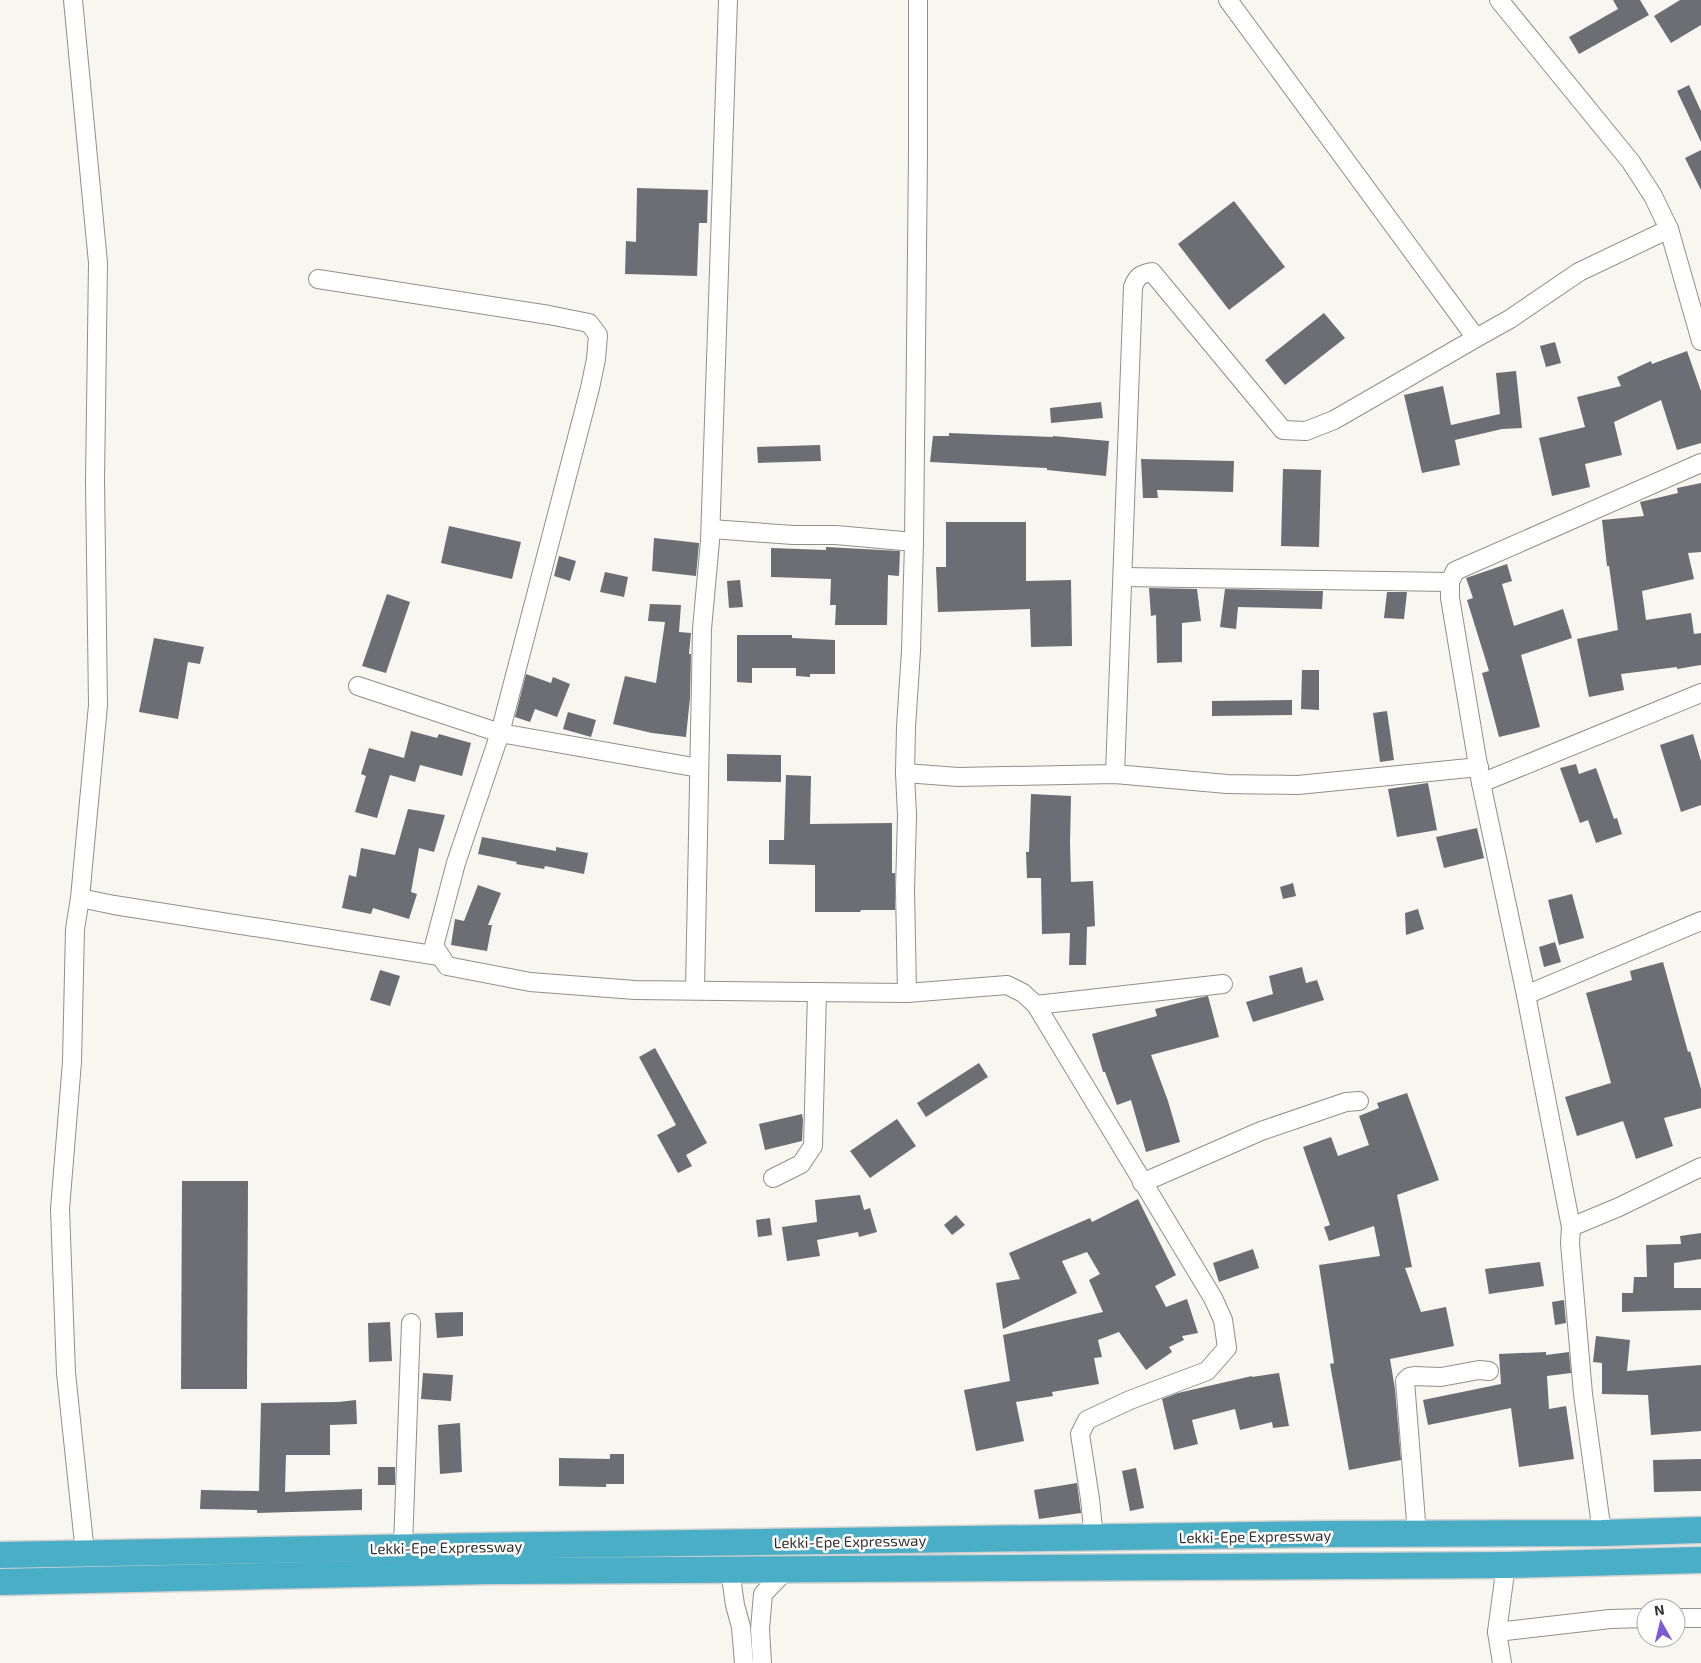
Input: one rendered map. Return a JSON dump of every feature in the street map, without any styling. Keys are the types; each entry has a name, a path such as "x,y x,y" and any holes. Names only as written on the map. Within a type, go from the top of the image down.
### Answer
{"highway":[{"name":"Lekki-Epe Expressway","path":"0,1555 1701,1530"},
{"path":"1635,1532 1636,1562"},
{"name":"Lekki-Epe Expressway","path":"0,1582 490,1571 1506,1565 1701,1560"}],"street":[{"path":"73,0 98,263 95,481 98,705 80,898 75,929 72,1062 60,1209 66,1373 84,1554"},
{"path":"695,990 702,629 711,528 728,0"},
{"path":"907,993 905,890 907,815 905,773 914,542 918,0"},
{"path":"1228,0 1476,338"},
{"path":"1498,0 1631,162 1653,196 1669,229 1701,341"},
{"path":"1115,774 1133,287 1136,278 1141,274 1152,272 1284,430 1306,431 1334,420 1510,319 1579,272 1669,229"},
{"path":"318,279 589,323 598,335 596,359 590,388 500,733 456,863 434,946 439,956 447,966 530,982 635,990 907,993 1006,985 1022,992 1036,1005 1213,1298 1223,1320 1227,1348 1207,1371 1130,1400 1087,1420 1080,1434 1094,1538"},
{"path":"1602,1532 1583,1394 1570,1243 1571,1227 1480,775 1450,598 1450,582 1455,571 1701,463"},
{"path":"711,528 793,535 836,535 914,542"},
{"path":"1122,577 1450,582"},
{"path":"358,686 500,733 699,768"},
{"path":"905,773 958,777 1115,774 1227,784 1298,785 1480,775 1701,693"},
{"path":"80,898 439,956"},
{"path":"1526,996 1701,921"},
{"path":"1036,1005 1222,984"},
{"path":"773,1178 801,1164 813,1146 817,992"},
{"path":"1142,1183 1261,1131 1346,1102 1359,1101"},
{"path":"1571,1227 1619,1207 1701,1167"},
{"path":"403,1548 411,1323"},
{"path":"1417,1534 1405,1381 1409,1377 1414,1376 1442,1377 1479,1370 1489,1371"},
{"path":"1502,1663 1498,1632 1506,1565"},
{"path":"730,1570 735,1605 742,1627 744,1663"},
{"path":"762,1663 760,1629 764,1594 786,1570"},
{"path":"1498,1632 1610,1619 1636,1618"},
{"path":"1686,1618 1701,1618"}],"building":[{"path":"1613,0 1640,0 1649,15 1579,54 1569,37 1618,9"},
{"path":"1680,0 1701,0 1701,25 1671,43 1654,16"},
{"path":"1689,85 1701,111 1701,142 1677,91"},
{"path":"1701,150 1701,190 1685,158"},
{"path":"637,188 708,190 707,223 699,223 697,276 625,274 626,241 636,242"},
{"path":"1234,201 1285,267 1229,310 1178,244"},
{"path":"1324,313 1345,338 1285,385 1265,360"},
{"path":"1555,342 1561,363 1546,367 1540,346"},
{"path":"1687,351 1701,391 1701,443 1677,450 1661,400 1614,422 1622,455 1585,464 1590,487 1552,496 1539,438 1585,427 1577,397 1621,386 1617,377 1651,361 1652,364"},
{"path":"1516,371 1522,428 1502,429 1455,440 1460,465 1422,473 1404,395 1443,386 1451,425 1500,414 1496,373"},
{"path":"1101,402 1103,418 1051,423 1050,408"},
{"path":"949,433 1053,436 1109,441 1106,476 1047,470 1047,468 930,462 933,436 949,436"},
{"path":"820,445 821,461 758,463 757,447"},
{"path":"1141,459 1234,461 1233,492 1157,490 1158,498 1143,498"},
{"path":"1283,469 1321,470 1319,547 1281,546"},
{"path":"1701,483 1701,552 1688,553 1694,579 1642,591 1646,620 1691,613 1694,634 1701,633 1701,665 1621,674 1624,690 1589,697 1577,639 1618,630 1609,566 1607,566 1602,520 1644,516 1640,502 1678,493 1677,488"},
{"path":"946,522 1026,522 1026,581 1071,580 1072,646 1031,647 1030,609 938,612 936,567 946,567"},
{"path":"449,526 521,542 512,579 441,563"},
{"path":"654,538 699,543 696,576 652,571"},
{"path":"826,547 900,551 899,576 888,575 887,625 835,625 836,605 830,605 831,579 771,577 771,548 826,550"},
{"path":"559,556 576,561 570,581 554,576"},
{"path":"1507,564 1512,581 1502,584 1514,626 1563,609 1572,638 1521,655 1540,727 1499,737 1482,673 1489,671 1467,600 1473,598 1466,578"},
{"path":"605,572 628,577 624,597 600,592"},
{"path":"740,580 743,607 729,608 727,581"},
{"path":"1149,588 1197,589 1201,621 1182,623 1182,662 1157,663 1156,615 1151,616"},
{"path":"1225,589 1323,591 1322,609 1238,607 1236,629 1220,627"},
{"path":"1387,592 1407,592 1404,619 1384,618"},
{"path":"387,594 410,602 386,673 362,666"},
{"path":"650,604 681,605 679,632 691,633 689,654 691,654 690,698 686,737 652,733 613,724 625,676 656,683 665,622 648,621"},
{"path":"737,635 792,635 792,638 835,640 835,674 810,674 810,677 796,676 796,668 752,668 752,683 737,682"},
{"path":"154,638 204,647 200,664 188,662 178,719 139,712"},
{"path":"1302,670 1319,670 1319,710 1301,709"},
{"path":"526,674 551,683 553,677 570,684 557,717 535,709 530,722 515,717"},
{"path":"1292,700 1292,715 1212,716 1212,701"},
{"path":"1387,711 1394,760 1380,762 1373,713"},
{"path":"568,712 596,720 591,737 563,729"},
{"path":"411,731 437,738 439,734 471,743 462,776 420,765 415,782 390,775 377,818 355,812 366,776 361,774 369,748 404,758"},
{"path":"1693,734 1701,761 1701,805 1681,812 1660,745"},
{"path":"727,754 781,755 781,782 727,781"},
{"path":"1576,764 1579,774 1596,768 1614,819 1617,818 1622,834 1596,843 1588,820 1580,823 1560,768"},
{"path":"786,775 811,776 810,824 892,823 892,873 895,873 895,910 815,912 815,865 769,864 769,840 784,840"},
{"path":"1428,783 1437,830 1397,837 1388,789"},
{"path":"1031,794 1071,796 1071,882 1093,881 1095,926 1087,927 1086,965 1069,965 1070,933 1042,934 1041,878 1027,878 1026,852 1029,852"},
{"path":"408,809 445,815 434,852 419,848 411,892 417,894 409,919 373,908 371,914 342,908 349,875 356,877 361,848 395,855"},
{"path":"1477,828 1484,858 1444,868 1436,837"},
{"path":"482,837 556,851 556,847 588,853 584,874 545,866 544,869 516,864 517,862 478,854"},
{"path":"1293,883 1296,896 1283,899 1280,887"},
{"path":"478,885 501,893 488,925 492,925 487,951 451,945 455,919 464,921"},
{"path":"1572,894 1584,938 1559,945 1548,900"},
{"path":"1418,909 1424,929 1406,935 1405,913"},
{"path":"1555,942 1561,962 1544,967 1539,947"},
{"path":"1663,962 1688,1052 1690,1051 1701,1089 1701,1108 1664,1118 1673,1146 1636,1159 1623,1121 1577,1136 1565,1097 1611,1083 1586,993 1632,980 1630,971"},
{"path":"1302,967 1306,983 1317,980 1324,1000 1253,1022 1246,1002 1273,994 1269,976"},
{"path":"380,970 400,976 390,1006 370,1000"},
{"path":"1208,996 1219,1037 1151,1055 1168,1101 1180,1142 1146,1152 1131,1100 1117,1105 1105,1072 1103,1072 1092,1034 1157,1016 1155,1009"},
{"path":"655,1048 707,1143 686,1155 692,1166 678,1173 657,1135 676,1125 639,1057"},
{"path":"979,1063 988,1077 926,1117 917,1103"},
{"path":"1407,1093 1439,1180 1397,1195 1412,1267 1405,1268 1421,1312 1446,1307 1454,1346 1390,1359 1395,1389 1401,1460 1349,1470 1330,1364 1334,1363 1319,1265 1380,1256 1374,1226 1329,1241 1324,1227 1330,1225 1303,1147 1331,1137 1338,1156 1369,1145 1359,1116 1379,1108 1377,1103"},
{"path":"802,1114 802,1141 765,1150 759,1124"},
{"path":"897,1119 916,1146 870,1178 850,1151"},
{"path":"182,1181 248,1181 247,1389 181,1389"},
{"path":"860,1195 864,1210 870,1208 877,1232 859,1237 858,1232 817,1240 820,1256 787,1261 782,1227 817,1222 815,1200"},
{"path":"1138,1199 1176,1275 1155,1286 1166,1307 1187,1299 1198,1333 1182,1336 1184,1340 1169,1347 1172,1352 1146,1370 1119,1332 1098,1340 1102,1357 1094,1358 1099,1384 1052,1392 1053,1396 1016,1402 1024,1441 976,1451 964,1390 1010,1381 1003,1335 1103,1312 1089,1280 1100,1274 1087,1252 1062,1261 1077,1293 1003,1329 996,1283 1020,1279 1009,1253 1090,1218 1092,1222"},
{"path":"956,1215 965,1225 952,1235 944,1225"},
{"path":"770,1218 772,1235 758,1237 756,1220"},
{"path":"1701,1233 1701,1259 1674,1263 1674,1288 1701,1288 1701,1310 1622,1312 1622,1293 1633,1293 1634,1277 1647,1277 1646,1245 1681,1244 1680,1236"},
{"path":"1253,1249 1259,1268 1219,1282 1213,1263"},
{"path":"1540,1262 1544,1286 1489,1294 1485,1269"},
{"path":"1564,1300 1566,1323 1555,1325 1552,1302"},
{"path":"463,1312 463,1336 437,1338 435,1313"},
{"path":"390,1322 392,1361 369,1362 368,1323"},
{"path":"1596,1336 1630,1340 1627,1371 1701,1365 1701,1431 1651,1435 1648,1395 1602,1394 1602,1363 1593,1362"},
{"path":"1546,1352 1546,1355 1569,1352 1571,1373 1547,1376 1549,1409 1566,1406 1574,1459 1519,1467 1511,1408 1428,1425 1423,1400 1501,1384 1499,1354"},
{"path":"423,1373 453,1375 451,1401 421,1399"},
{"path":"1279,1373 1289,1426 1273,1428 1272,1422 1240,1430 1235,1409 1192,1420 1198,1444 1174,1450 1162,1399 1178,1393 1252,1376"},
{"path":"356,1400 357,1424 330,1425 330,1455 286,1455 285,1492 362,1489 362,1510 257,1513 257,1510 200,1509 201,1490 259,1491 261,1403"},
{"path":"460,1423 462,1472 440,1474 438,1425"},
{"path":"610,1454 624,1454 624,1484 606,1484 606,1487 559,1486 559,1458 610,1459"},
{"path":"1701,1459 1701,1491 1654,1492 1653,1460"},
{"path":"378,1467 395,1467 395,1485 378,1485"},
{"path":"1136,1468 1144,1508 1130,1511 1122,1471"},
{"path":"1077,1483 1081,1513 1039,1519 1034,1490"}]}
